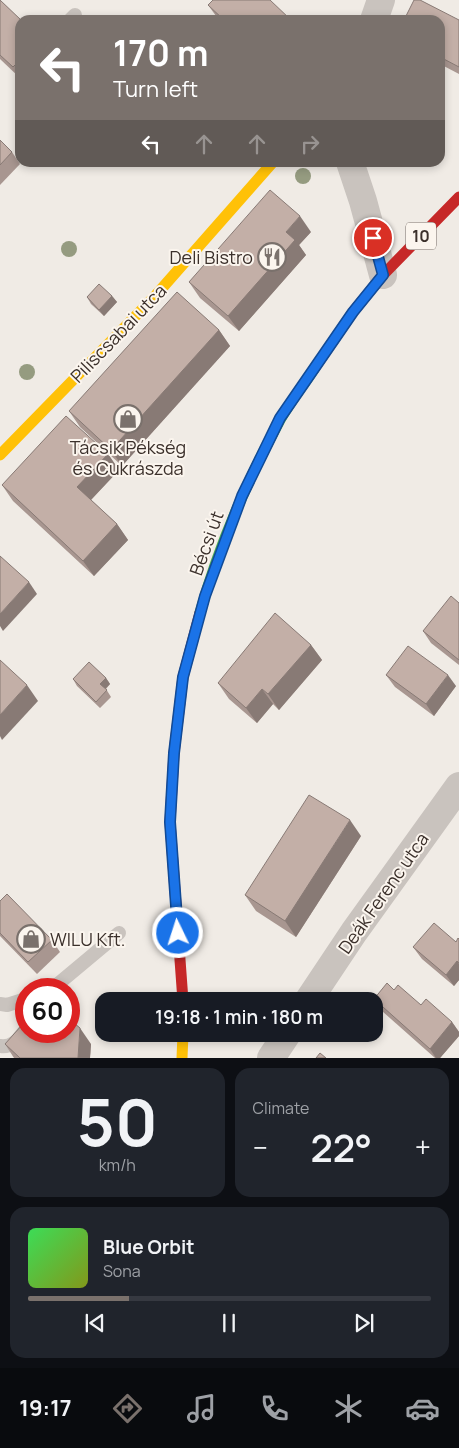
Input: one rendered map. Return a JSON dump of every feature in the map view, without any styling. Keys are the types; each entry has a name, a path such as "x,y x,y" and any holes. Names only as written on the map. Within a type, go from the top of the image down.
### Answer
{"main road":[{"name":"Piliscsabai utca","path":"0,455 151,300 269,167"},
{"name":"Bécsi út","path":"182,992 170,822 174,753 183,677 205,596 242,496 280,418 353,312 383,275 459,197"},
{"path":"182,1058 183,1042"}],"street":[{"path":"376,15 381,0"},
{"path":"352,167 383,275"},
{"name":"Deák Ferenc utca","path":"314,992 354,932 459,786"},
{"path":"271,1058 282,1042"}],"lane":[{"path":"65,978 119,933"},
{"path":"0,1004 15,1002"},
{"path":"0,1046 5,1047 15,1043"}],"building":[{"path":"0,0 16,15 15,65 13,67 0,55"},
{"path":"213,0 270,0 286,15 219,15 208,5"},
{"path":"414,0 420,0 459,20 459,67 445,60 445,15 406,15"},
{"path":"0,140 12,152 0,165"},
{"path":"270,190 300,216 286,232 295,240 228,316 189,282"},
{"path":"99,284 112,296 99,310 87,297"},
{"path":"177,292 219,330 111,450 69,411"},
{"path":"66,416 108,454 77,487 117,524 83,561 2,485"},
{"path":"0,556 29,582 0,614"},
{"path":"451,596 459,603 459,660 423,631"},
{"path":"275,613 311,645 268,694 262,689 246,708 218,683"},
{"path":"408,646 448,675 426,704 386,675"},
{"path":"0,660 27,685 0,715"},
{"path":"89,662 106,678 100,684 107,690 96,702 73,679"},
{"path":"309,795 350,820 285,921 245,895"},
{"path":"7,894 52,940 28,962 0,933 0,901"},
{"path":"434,923 456,942 459,939 459,963 457,961 446,975 413,947"},
{"path":"387,983 394,990 398,985 421,1005 426,999 452,1022 430,1049 383,1007 383,992 380,992"},
{"path":"15,1033 15,1043 79,1043 78,1058 20,1058 5,1044"},
{"path":"320,1053 326,1058 316,1058"}],"traffic: fast":[{"path":"200,613 225,539 257,466 284,413 314,369"}],"traffic: slow":[{"path":"0,455 156,295 269,167"},
{"path":"182,1058 183,1042"}],"traffic: jam":[{"path":"314,369 353,312 383,275 459,197"},
{"path":"182,992 170,822 174,753 183,677 200,613"}],"place":[{"name":"Deli Bistro","path":"272,257"},
{"name":"Tácsik Pékség és Cukrászda","path":"128,419"},
{"name":"WILU Kft.","path":"31,939"}],"route":[{"path":"178,933 170,822 174,753 183,677 205,596 242,496 280,418 353,312 383,275 373,238"}]}
